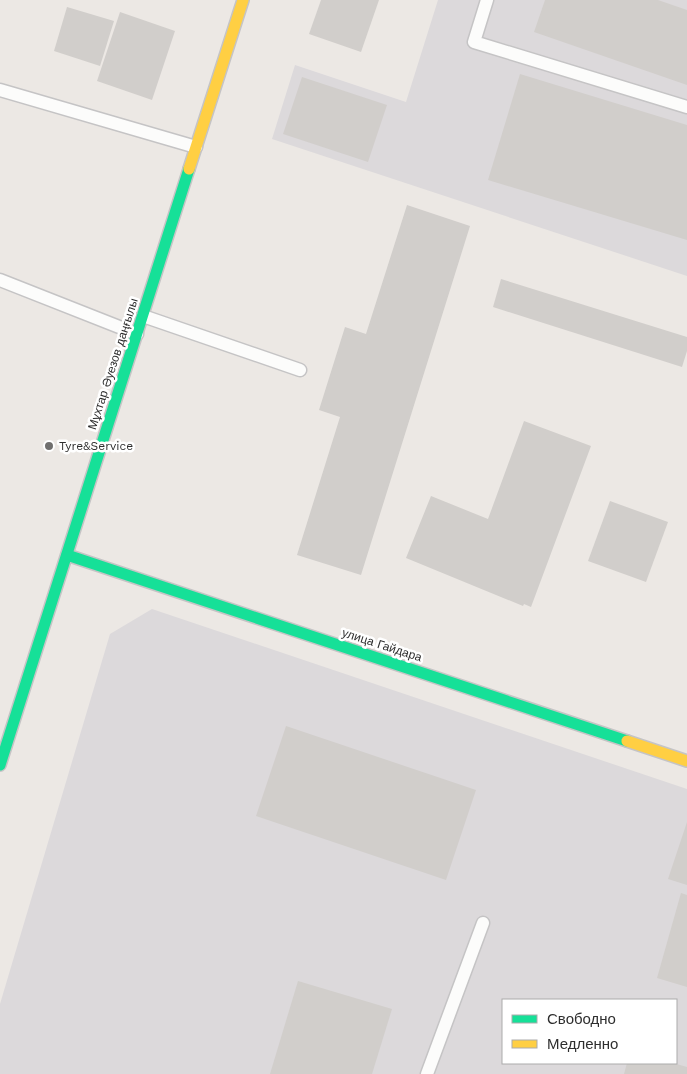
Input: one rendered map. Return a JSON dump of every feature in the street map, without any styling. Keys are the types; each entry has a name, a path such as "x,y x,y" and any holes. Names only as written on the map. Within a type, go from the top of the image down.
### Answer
{"main road":[{"name":"Мұхтар Әуезов даңғылы","path":"0,765 243,0"},
{"name":"улица Гайдара","path":"68,555 687,760"}],"lane":[{"path":"487,0 474,42 687,106"},
{"path":"0,90 196,146"},
{"path":"0,280 137,334"},
{"path":"143,316 300,370"},
{"path":"427,1074 483,923"}],"shaded area":[{"path":"438,0 687,0 687,276 272,139 295,65 406,102"},
{"path":"152,609 687,789 687,1074 0,1074 0,1004 110,634"}],"building":[{"path":"321,0 379,0 361,52 309,34"},
{"path":"545,0 658,0 687,10 687,85 534,32"},
{"path":"67,7 114,21 100,66 54,51"},
{"path":"120,12 175,31 152,100 97,81"},
{"path":"520,74 687,125 687,240 488,180"},
{"path":"302,77 387,105 368,162 283,134"},
{"path":"407,205 470,226 361,575 297,555 340,417 319,410 345,327 366,334"},
{"path":"501,279 687,337 687,351 682,367 493,307"},
{"path":"524,421 591,446 531,607 524,604 523,606 406,558 431,496 488,519"},
{"path":"610,501 668,522 646,582 588,561"},
{"path":"286,726 476,790 446,880 256,816"},
{"path":"687,822 687,885 668,879"},
{"path":"681,893 687,895 687,987 657,978"},
{"path":"298,981 392,1009 372,1074 270,1074"},
{"path":"627,1064 676,1064 687,1067 687,1074 624,1074"}],"traffic: fast":[{"path":"0,765 189,169"},
{"path":"67,555 627,741"}],"traffic: slow":[{"path":"189,169 243,0"},
{"path":"627,741 687,761"}],"place":[{"name":"Tyre&Service","path":"49,446"}]}
